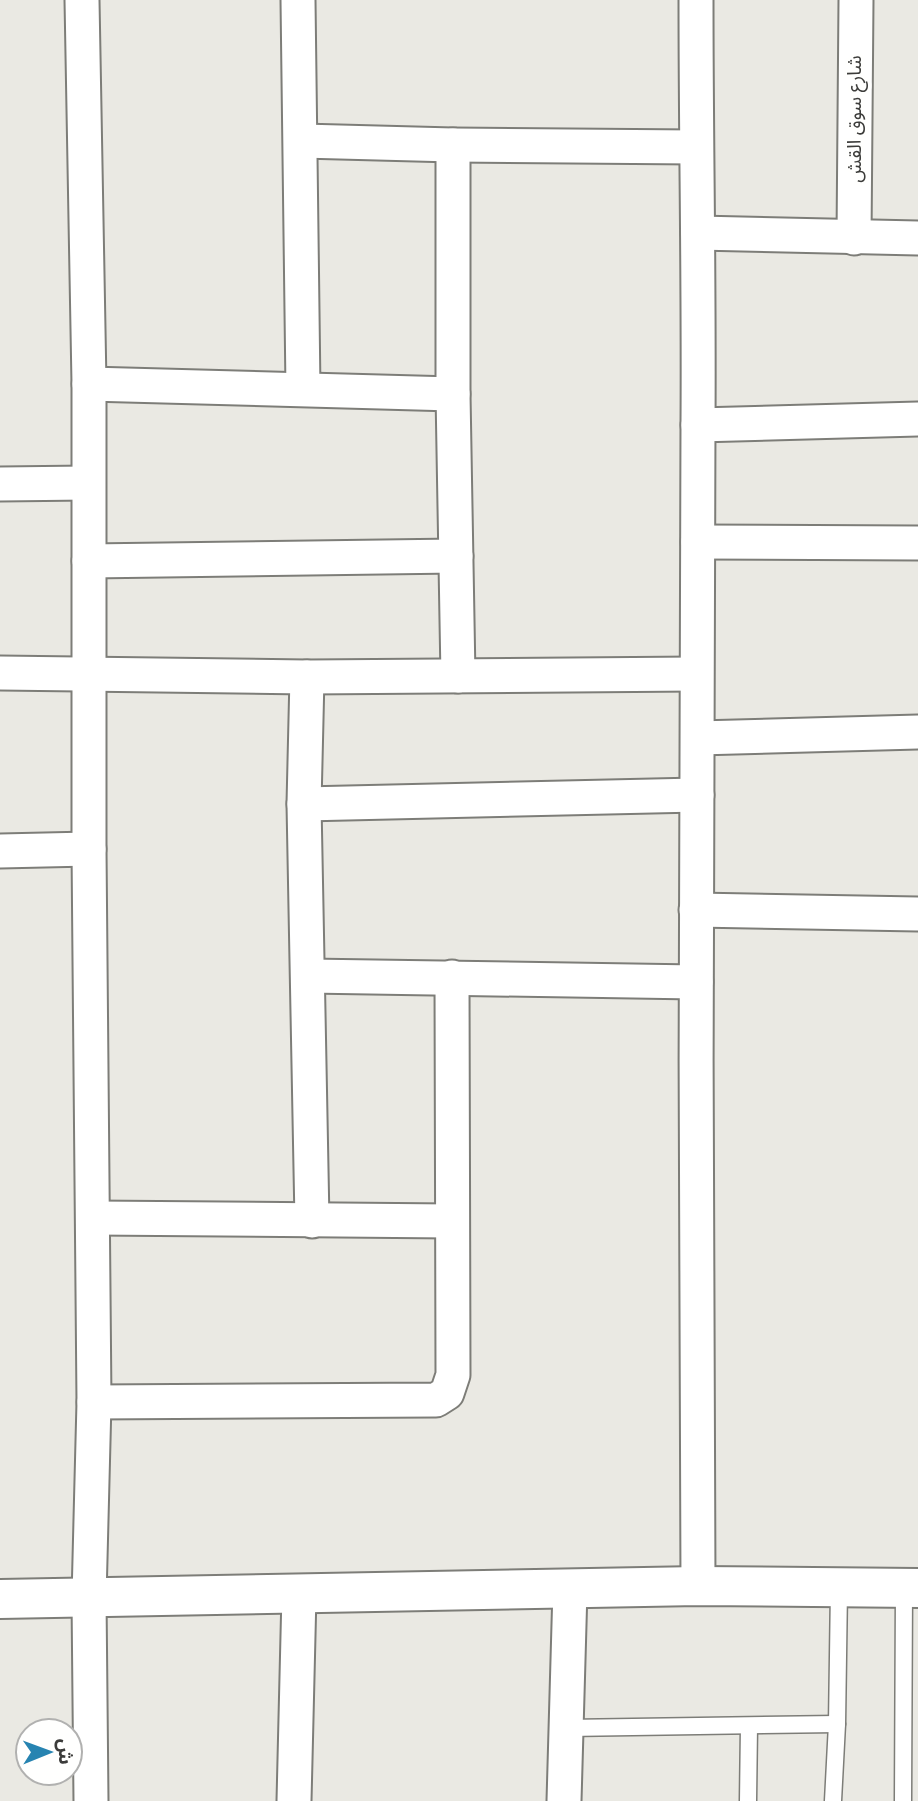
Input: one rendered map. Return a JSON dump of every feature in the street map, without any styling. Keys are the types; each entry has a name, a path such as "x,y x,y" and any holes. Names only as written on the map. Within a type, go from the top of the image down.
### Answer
{"highway":[{"path":"0,1599 698,1586 911,1588"}],"street":[{"path":"82,0 89,384 88,672 94,1402 89,1598 91,1801"},
{"path":"298,0 302,141 303,388"},
{"path":"696,0 698,738 695,910 698,1586"},
{"name":"شارع سوق القش","path":"854,238 856,0"},
{"path":"302,141 696,147"},
{"path":"453,145 453,394 458,676"},
{"path":"698,233 918,238"},
{"path":"89,384 453,394"},
{"path":"698,425 918,419"},
{"path":"0,484 88,483"},
{"path":"698,542 918,543"},
{"path":"89,561 456,556"},
{"path":"0,673 88,672 307,677 696,674"},
{"path":"307,677 304,804 312,1221"},
{"path":"698,738 918,732"},
{"path":"304,804 697,795"},
{"path":"0,851 89,849"},
{"path":"695,910 918,914"},
{"path":"308,976 696,982"},
{"path":"94,1402 436,1400 447,1393 453,1375 452,978"},
{"path":"93,1218 452,1221"},
{"path":"564,1801 570,1589"},
{"path":"294,1801 299,1594"}],"lane":[{"path":"833,1801 839,1588"},
{"path":"903,1801 911,1588"},
{"path":"567,1728 837,1724"},
{"path":"748,1801 749,1726"}]}
